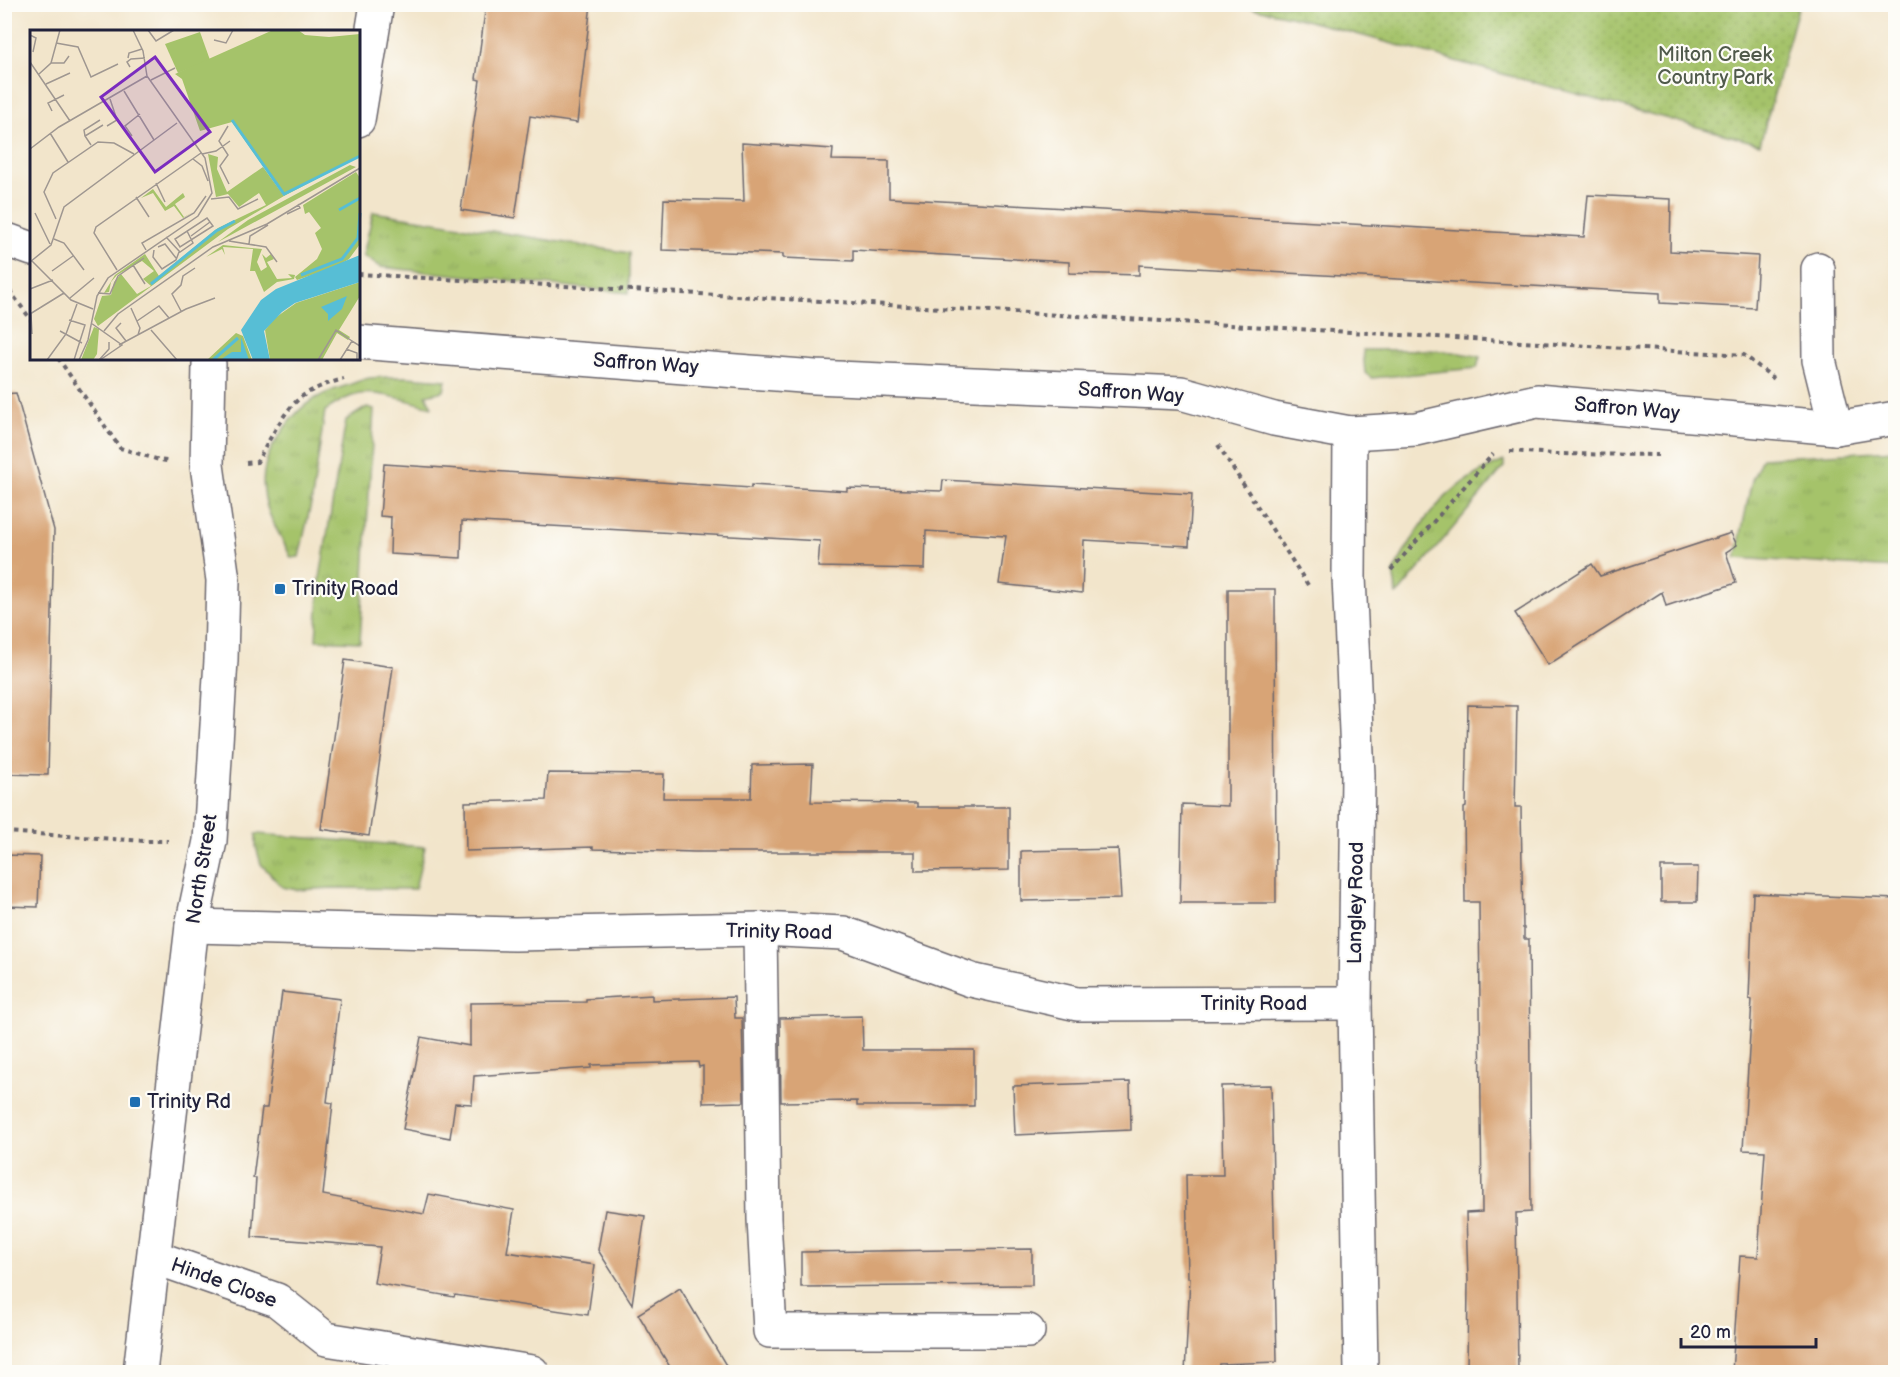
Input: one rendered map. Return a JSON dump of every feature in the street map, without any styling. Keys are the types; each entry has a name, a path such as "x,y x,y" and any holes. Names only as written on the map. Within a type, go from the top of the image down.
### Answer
{"street":[{"path":"360,108 377,4"},
{"path":"4,239 30,248"},
{"path":"1818,269 1818,360 1836,428"},
{"name":"Saffron Way","path":"360,342 815,377 1181,393 1274,419 1350,433 1416,429 1537,401 1836,428 1896,418"},
{"name":"North Street","path":"140,1372 192,926 210,841 221,660 223,580 207,465 212,360"},
{"name":"Langley Road","path":"1350,433 1349,577 1358,775 1355,1003 1361,1372"},
{"name":"Trinity Road","path":"192,926 515,933 760,929 843,933 971,980 1077,1004 1355,1003"},
{"path":"760,929 764,1219 770,1331 1028,1331"},
{"name":"Hinde Close","path":"153,1257 278,1300 326,1339 532,1372"}],"path":[{"path":"360,274 1744,355 1781,384"},
{"path":"4,283 30,318"},
{"path":"58,360 120,448 159,460"},
{"path":"257,462 284,416 303,396 334,382 353,378"},
{"path":"1213,438 1310,588 1349,577"},
{"path":"1386,576 1496,450"},
{"path":"1508,451 1663,455"},
{"path":"4,832 145,841 210,841"}],"green space":[{"name":"Milton Creek Country Park","path":"1238,5 1799,5 1760,144 1294,17"},
{"path":"373,212 629,253 629,293 380,267 363,256"},
{"path":"1363,350 1437,350 1480,357 1477,368 1372,378 1365,373"},
{"path":"406,377 446,380 444,391 426,395 432,407 368,393 351,397 325,411 312,499 299,557 291,558 271,518 265,500 263,477 270,451 277,439 291,419 315,398 367,379"},
{"path":"367,407 374,409 360,642 316,640 320,578 346,420"},
{"path":"1895,450 1895,568 1736,558 1752,480 1762,458"},
{"path":"1504,461 1504,467 1397,595 1393,572 1408,545 1435,508 1457,487 1478,473"},
{"path":"256,834 425,847 415,889 297,890 282,887 261,864 256,847"}],"building":[{"path":"486,4 591,4 577,123 530,116 515,218 461,210 480,80 476,79"},
{"path":"742,143 833,149 832,160 889,161 889,198 1584,237 1588,195 1671,199 1670,251 1758,256 1755,308 1660,303 1660,293 1139,265 1139,275 1069,273 1069,262 853,250 853,261 783,258 783,254 662,250 664,199 744,201"},
{"path":"16,393 54,530 48,775 4,774 4,394"},
{"path":"384,464 751,488 751,485 847,491 847,488 942,491 943,480 1192,494 1189,546 1084,540 1082,593 999,584 1006,536 926,531 925,569 818,567 820,541 462,521 461,558 390,554 391,517 380,516"},
{"path":"1731,533 1737,545 1726,552 1736,583 1666,606 1662,592 1548,665 1515,613 1592,564 1600,576"},
{"path":"1228,589 1275,589 1276,903 1180,903 1182,804 1228,806"},
{"path":"345,660 393,667 369,836 321,829"},
{"path":"1468,705 1517,706 1515,807 1521,807 1523,928 1524,939 1529,939 1531,1212 1516,1213 1518,1372 1467,1372 1466,1213 1482,1212 1479,902 1465,902 1464,808 1466,807"},
{"path":"813,764 811,802 917,803 917,807 1009,807 1009,870 915,871 915,852 695,852 593,849 593,847 466,851 465,802 546,800 548,773 664,774 663,798 751,798 752,765"},
{"path":"1118,849 1121,899 1021,901 1021,851"},
{"path":"4,855 40,856 38,907 4,906"},
{"path":"1661,867 1698,867 1697,902 1661,902"},
{"path":"1753,893 1896,899 1896,1372 1732,1372 1740,1256 1758,1257 1765,1151 1743,1150 1752,1000 1749,999"},
{"path":"282,992 340,999 327,1102 333,1103 323,1195 424,1214 429,1194 514,1210 507,1252 595,1265 588,1315 455,1295 454,1297 374,1283 380,1247 252,1237 256,1178 253,1178 262,1108 267,1108"},
{"path":"652,995 652,1000 734,997 735,1018 742,1018 744,1102 703,1103 703,1066 699,1067 698,1062 591,1065 591,1068 474,1076 472,1104 455,1103 450,1138 403,1129 421,1037 470,1046 470,1003 586,1002 586,999"},
{"path":"862,1016 863,1050 974,1050 974,1106 857,1106 857,1101 781,1102 780,1018"},
{"path":"1130,1082 1131,1130 1015,1135 1013,1086"},
{"path":"1271,1085 1277,1362 1219,1364 1217,1372 1185,1372 1190,1278 1188,1278 1186,1175 1223,1175 1221,1086"},
{"path":"605,1210 645,1216 632,1304 598,1250"},
{"path":"1032,1249 1032,1285 801,1287 801,1252"},
{"path":"680,1288 730,1372 673,1372 638,1314"}],"place":[{"name":"Trinity Road","path":"280,589"},
{"name":"Trinity Rd","path":"135,1102"}]}
